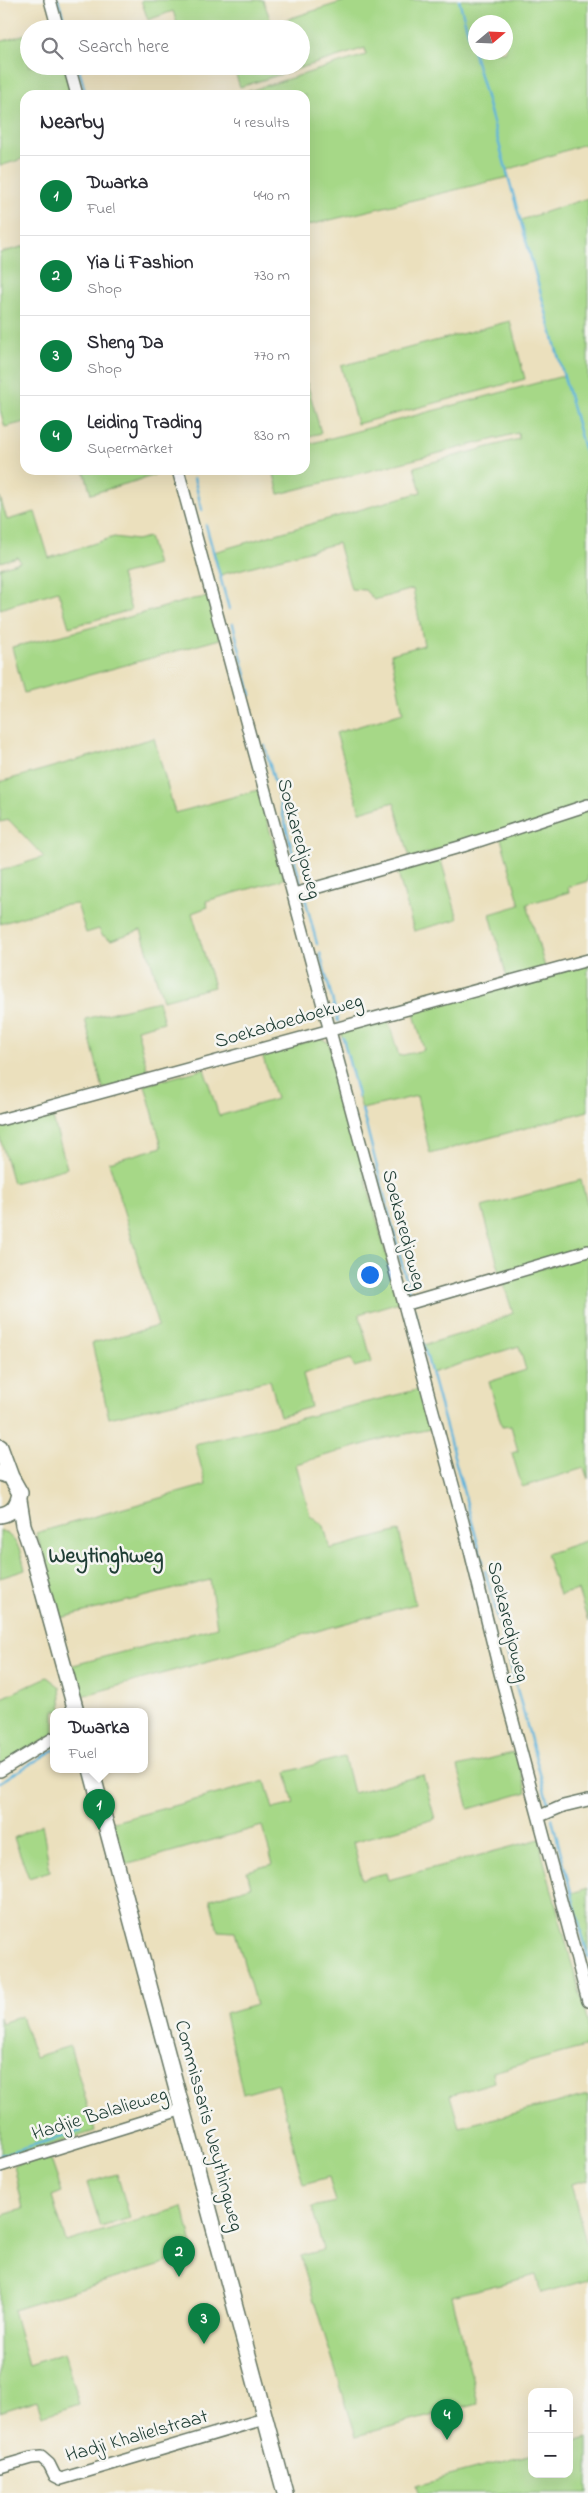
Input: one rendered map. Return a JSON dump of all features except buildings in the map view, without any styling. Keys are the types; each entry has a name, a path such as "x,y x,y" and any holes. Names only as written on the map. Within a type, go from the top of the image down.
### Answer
{"main road":[{"path":"0,1447 6,1475 18,1487 23,1525 75,1708"},
{"path":"0,1515 12,1511 19,1500"},
{"path":"0,1515 16,1524 28,1538"},
{"name":"Commissaris Weythingweg","path":"92,1773 285,2493"}],"street":[{"path":"50,0 56,20"},
{"path":"71,75 76,90"},
{"name":"Soekaredjoweg","path":"179,475 331,1031 588,2001"},
{"path":"294,894 463,846 588,804"},
{"name":"Soekadoedoekweg","path":"0,1120 588,960"},
{"path":"404,1305 588,1251"},
{"path":"0,1771 50,1740"},
{"path":"540,1816 563,1806 588,1800"},
{"name":"Hadjie Balalieweg","path":"0,2166 183,2108"},
{"name":"Hadji Khalielstraat","path":"0,2467 41,2457 49,2464 55,2476 61,2478 264,2419"}],"green space":[{"path":"141,0 263,0 270,20 176,20 173,11 148,20"},
{"path":"348,0 588,0 588,143 507,170 509,177 310,225 310,90 252,90 301,75 310,75 310,72 366,55 365,48 310,65 310,20 285,20"},
{"path":"20,36 20,75 67,75 71,90 20,90 20,160 0,166 0,42"},
{"path":"236,75 278,75 240,87"},
{"path":"588,198 588,881 568,887 569,892 527,904 545,967 507,978 490,914 520,905 499,832 410,858 394,802 360,812 336,733 403,713 391,654 424,645 413,589 374,600 365,590 351,589 338,543 220,575 214,552 421,492 414,467 519,439 518,433 279,494 274,475 310,475 310,444 563,376 521,220"},
{"path":"20,247 20,423 5,427 0,410 0,253"},
{"path":"510,321 525,379 357,424 341,366"},
{"path":"310,394 321,433 310,436"},
{"path":"85,475 156,475 91,494"},
{"path":"0,497 7,520 35,512 49,558 114,537 136,540 149,537 157,565 121,575 131,610 69,627 58,591 0,609 0,568 20,562 18,557 0,562"},
{"path":"209,597 220,639 24,693 12,647 75,632 193,599"},
{"path":"154,738 175,813 258,790 284,879 206,901 208,907 192,913 214,987 163,1000 141,930 111,940 102,935 99,929 86,933 77,904 58,906 0,924 0,871 44,857 9,820 0,822 0,782"},
{"path":"440,857 458,919 414,931 397,870"},
{"path":"588,964 588,1111 430,1154 417,1096 362,1109 340,1030 387,1017 399,1056 424,1050 413,1010"},
{"path":"158,1001 164,1022 137,1029 149,1077 103,1089 85,1019"},
{"path":"321,1038 329,1043 399,1302 359,1314 372,1362 354,1367 351,1359 303,1374 311,1407 280,1416 270,1380 109,1418 92,1343 158,1326 109,1162 162,1147 145,1085 204,1069 219,1116 276,1099 262,1054"},
{"path":"51,1111 67,1168 13,1183 0,1138 0,1124"},
{"path":"581,1180 588,1207 588,1248 500,1272 482,1207"},
{"path":"588,1255 588,1479 584,1468 522,1487 512,1453 518,1451 511,1426 502,1427 489,1382 526,1370 519,1346 431,1373 424,1345 474,1330 513,1313 502,1279"},
{"path":"421,1389 431,1429 386,1438 296,1464 310,1515 324,1526 330,1549 399,1531 415,1604 78,1697 70,1666 217,1627 210,1580 57,1619 45,1577 44,1556 36,1533 206,1485 195,1444"},
{"path":"0,1530 15,1541 25,1570 0,1578"},
{"path":"588,1540 588,1622 578,1590 559,1595 546,1554"},
{"path":"47,1677 60,1687 62,1708 50,1708 50,1736 0,1767 0,1699"},
{"path":"516,1752 527,1792 469,1809 458,1767"},
{"path":"344,1757 353,1793 423,1775 435,1819 353,1842 362,1879 386,1873 388,1880 540,1839 542,1854 588,2023 588,2046 493,2072 495,2082 450,2095 459,2127 588,2095 588,2180 571,2184 588,2250 588,2280 541,2293 536,2275 452,2296 478,2403 356,2436 300,2256 323,2250 312,2207 336,2202 329,2177 303,2184 278,2084 243,2094 225,2014 256,2005 235,1932 218,1931 210,1899 251,1887 247,1871 273,1864 262,1826 122,1866 110,1823 265,1781 273,1809 294,1804 286,1772"},
{"path":"42,1824 50,1871 29,1878 14,1838"},
{"path":"588,1888 588,1957 572,1893"},
{"path":"21,2016 35,2057 70,2046 95,2131 0,2161 0,2017 2,2023"},
{"path":"49,2154 62,2192 52,2196 66,2242 183,2207 194,2254 13,2310 28,2365 64,2353 79,2404 42,2416 37,2400 0,2412 0,2216 23,2209 14,2165"},
{"path":"117,2174 130,2218 101,2227 87,2183"},
{"path":"588,2438 588,2493 418,2493 416,2485 528,2455 528,2478 573,2478 573,2442"}],"waterway":[{"path":"58,0 64,20"},
{"path":"459,0 588,463"},
{"path":"80,75 85,90"},
{"path":"194,478 202,510"},
{"path":"206,525 229,609"},
{"path":"233,624 251,695"},
{"path":"265,746 301,884"},
{"path":"305,898 317,944"},
{"path":"320,953 338,1021"},
{"path":"343,1038 358,1096"},
{"path":"362,1109 411,1299"},
{"path":"414,1310 483,1562"},
{"path":"485,1571 548,1803"},
{"path":"0,1782 50,1752"},
{"path":"552,1819 588,1957"},
{"path":"0,2155 81,2131"}],"place":[{"name":"Dwarka","path":"99,1830"},
{"name":"Yia Li Fashion","path":"179,2277"},
{"name":"Sheng Da","path":"204,2344"},
{"name":"Leiding Trading","path":"447,2440"}],"district":[{"name":"Weytinghweg","path":"106,1557"}]}
